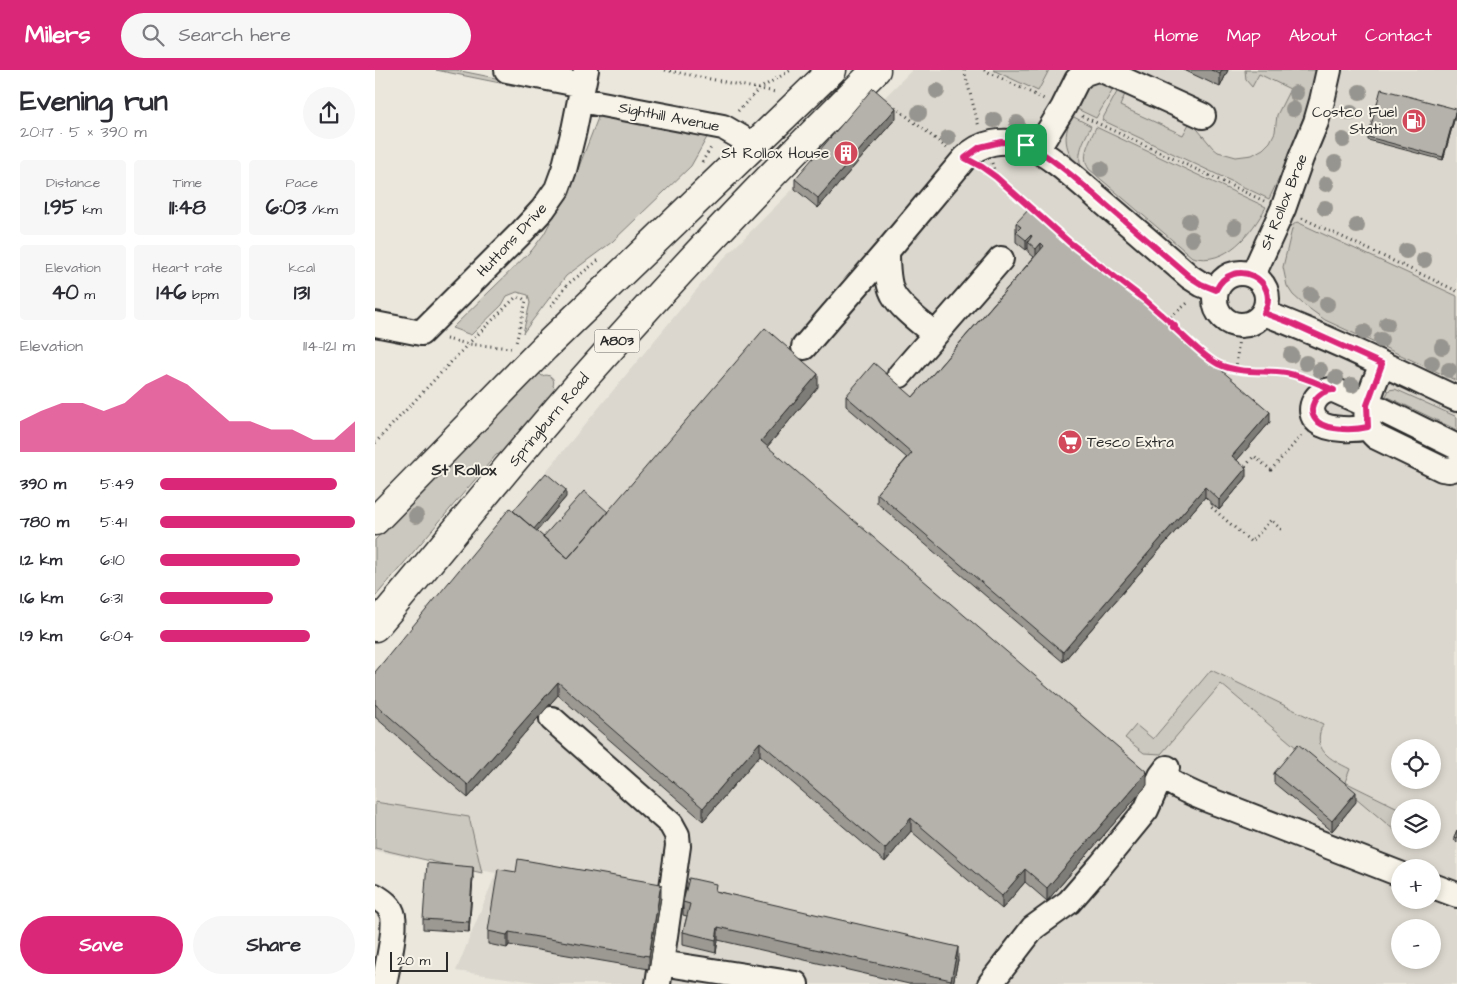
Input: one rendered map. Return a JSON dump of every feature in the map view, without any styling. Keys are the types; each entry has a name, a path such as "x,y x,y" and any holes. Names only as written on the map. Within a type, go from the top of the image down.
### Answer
{"main road":[{"name":"A803","path":"375,522 545,347 832,70"},
{"name":"Springburn Road","path":"375,626 547,420 648,307 768,179 877,70"}],"street":[{"name":"Sighthill Avenue","path":"507,70 583,85 723,127 754,145"},
{"path":"1037,150 1063,108 1077,80 1085,73 1095,70"},
{"path":"1102,70 1203,116"},
{"name":"St Rollox Brae","path":"1253,276 1283,209 1316,122 1329,70"},
{"name":"Huttons Drive","path":"421,333 521,233 543,209 557,189 564,170 583,85"},
{"path":"803,347 965,158 980,147 1001,142 1015,143 1037,150 1077,180 1190,277 1211,288 1219,285 1228,276 1241,273 1259,279 1266,290 1267,304 1264,313 1252,323 1239,326 1233,324 1221,316 1215,304 1211,288"},
{"path":"887,251 888,272 892,292 907,310 935,335"},
{"path":"901,375 1001,260"},
{"path":"1264,313 1291,323 1457,399"},
{"path":"375,324 421,333"},
{"path":"1382,364 1367,416 1371,433 1442,469 1457,468"},
{"path":"1367,416 1334,390 1324,391 1316,398 1313,409 1316,420 1322,425 1353,429 1367,416 1380,409 1457,447"},
{"path":"552,719 671,824 675,830 678,846 659,973 796,984"},
{"path":"990,984 1033,928 1069,902 1101,866 1146,810 1164,772 1172,784 1207,800 1391,870"},
{"path":"1441,889 1457,895"},
{"path":"375,896 387,904 393,916 393,930 384,984"}],"path":[{"path":"665,70 803,98"},
{"path":"701,164 723,127 759,89 791,70"},
{"path":"984,70 1457,291"},
{"path":"892,105 950,151 982,167 996,177 1041,216"},
{"path":"1085,254 1145,300 1175,326 1173,327 1219,365 1236,369 1286,373 1334,390"},
{"path":"550,308 568,284 603,257"},
{"path":"1167,320 1211,288"},
{"path":"375,443 515,298 521,297 526,301 515,348"},
{"path":"1236,369 1239,326"},
{"path":"421,333 469,344 515,348 520,343"},
{"path":"1240,472 1253,456 1271,470 1316,420"},
{"path":"1212,504 1210,506 1251,542 1271,520 1284,532"}],"shaded area":[{"path":"436,70 456,70 520,83 520,87"},
{"path":"912,70 1457,70 1457,984 550,984 456,971 496,873 375,851 375,678 717,265"},
{"path":"993,70 1049,70 1038,91"},
{"path":"1245,70 1316,70 1304,120 1269,199 1102,120 1118,90 1125,94 1120,106 1183,135 1190,122 1218,152 1236,157 1252,155 1263,149 1270,142 1275,132 1277,115 1290,89 1259,74 1252,87 1246,80"},
{"path":"1096,80 1114,88 1096,118 1075,108 1087,85"},
{"path":"601,110 710,132 691,166 612,242 566,276 523,333 530,303 528,295 517,292 507,296 502,305 471,335 452,328 532,250 544,234 573,182"},
{"path":"1072,116 1091,126 1080,153 1082,171 1072,158 1067,145 1067,132"},
{"path":"1096,127 1266,207 1253,227 1237,245 1227,252 1216,257 1204,259 1192,257 1089,169 1085,159 1086,153"},
{"path":"1297,222 1457,296 1457,381 1325,320 1293,295 1287,286 1283,267 1293,225"},
{"path":"539,373 542,376 547,375 551,377 554,381 553,386 557,390 505,452 496,455 375,597 375,540 456,455 458,453 460,455"},
{"path":"1395,389 1457,417 1457,430 1386,396 1389,390"},
{"path":"1211,670 1323,724 1319,741 1324,752 1350,769 1345,782 1391,805 1391,827 1221,684 1161,754 1144,753 1125,738 1136,725 1153,739"},
{"path":"375,802 469,817 482,873 375,848"}],"building":[{"path":"1211,70 1222,70 1220,74"},
{"name":"St Rollox House","path":"873,88 896,108 818,198 795,179"},
{"path":"1381,89 1456,109 1443,157 1368,137"},
{"name":"Tesco Extra","path":"1031,207 1270,412 1232,456 1246,468 1219,500 1205,487 1063,652 877,493 912,453 846,396 874,363 913,397 1044,246 1041,243 1036,249 1028,242 1031,235 1026,240 1016,232 1021,227 1016,223"},
{"path":"765,328 818,374 761,441 1147,772 1047,888 1025,869 1002,896 911,818 885,849 760,742 703,808 558,682 468,785 375,704 375,672 510,508 568,558"},
{"path":"546,473 566,490 534,529 513,511"},
{"path":"584,491 608,512 568,558 543,537"},
{"path":"1298,744 1356,792 1332,821 1274,773"},
{"path":"518,859 661,884 649,956 509,932 507,935 488,931 498,869 516,872"},
{"path":"427,863 473,867 469,922 423,919"},
{"path":"689,878 716,884 715,891 958,947 951,980 718,927 716,940 683,932 690,904 683,902"}],"place":[{"name":"Costco Fuel Station","path":"1414,121"},
{"name":"St Rollox House","path":"846,153"},
{"name":"Tesco Extra","path":"1070,442"}],"district":[{"name":"St Rollox","path":"464,470"}],"route":[{"path":"1007,142 1026,145 1037,150 1067,172 1190,277 1201,284 1216,290 1228,276 1247,273 1259,279 1266,290 1268,297 1264,313 1291,323 1382,364 1367,405 1368,427 1346,429 1322,425 1317,422 1313,414 1313,404 1316,398 1321,392 1334,390 1286,373 1246,371 1228,368 1213,361 1145,300 1069,242 1004,184 982,167 965,158 980,147 991,143 1007,142"}]}
